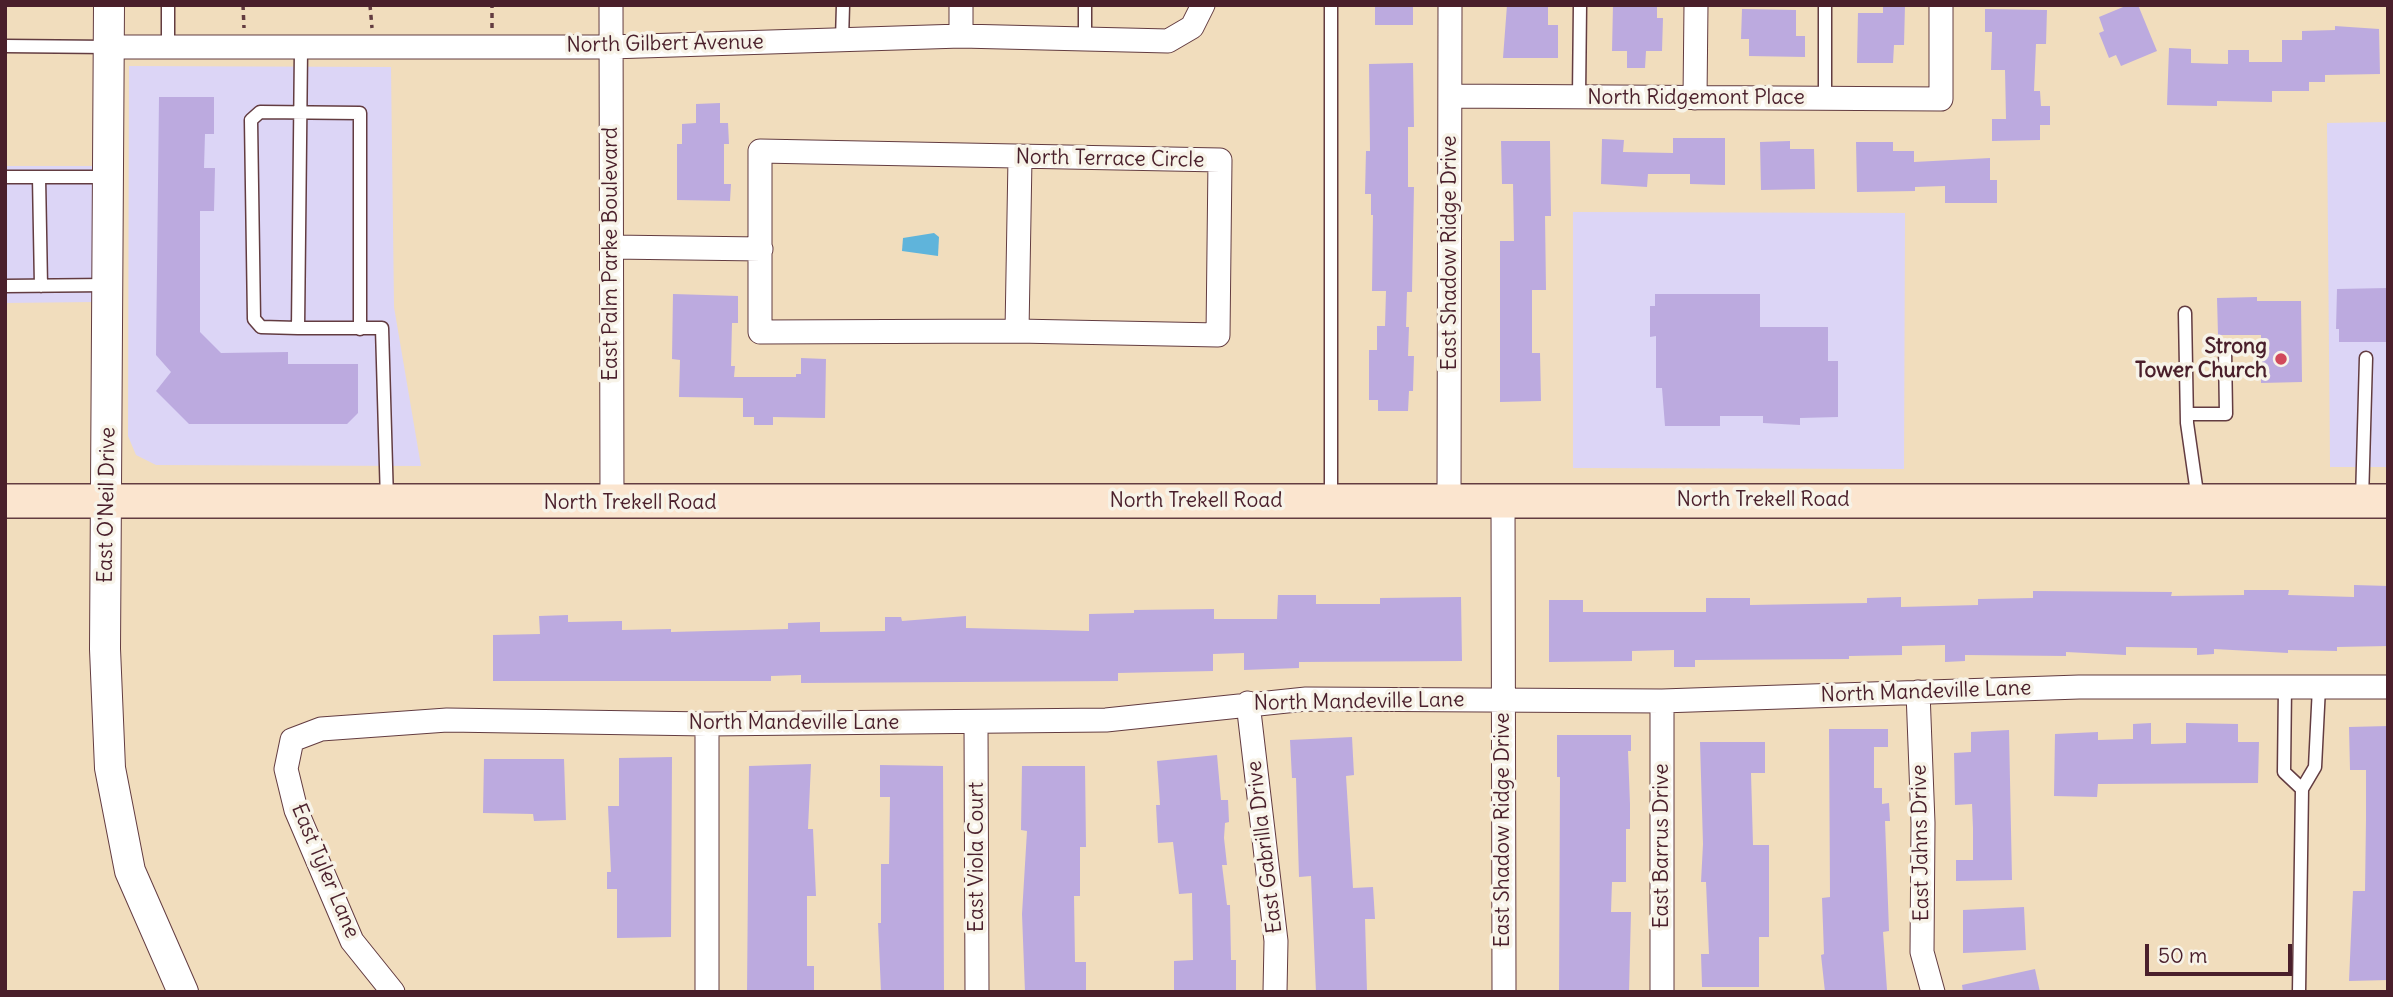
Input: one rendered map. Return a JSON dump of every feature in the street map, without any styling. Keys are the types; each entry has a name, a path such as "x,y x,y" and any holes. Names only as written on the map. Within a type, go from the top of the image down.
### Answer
{"main road":[{"name":"North Trekell Road","path":"5,501 2375,501"}],"street":[{"name":"East O'Neil Drive","path":"109,5 105,649 110,768 130,871 183,992"},
{"name":"East Palm Parke Boulevard","path":"611,5 612,503"},
{"path":"961,5 961,36"},
{"name":"North Gilbert Avenue","path":"109,47 610,47 961,36 1168,41 1192,27 1203,5"},
{"name":"East Shadow Ridge Drive","path":"1449,501 1450,5"},
{"path":"1695,98 1696,5"},
{"name":"North Ridgemont Place","path":"1450,96 1941,100 1941,5"},
{"name":"North Terrace Circle","path":"760,151 1220,160 1218,335 1017,331 760,332 761,249 760,151"},
{"path":"1017,331 1020,158"},
{"path":"612,247 761,249"},
{"name":"East Shadow Ridge Drive","path":"1503,500 1504,992"},
{"name":"North Mandeville Lane","path":"292,740 321,729 447,720 707,724 1105,720 1306,699 1662,701 2079,687 2388,687"},
{"name":"East Jahns Drive","path":"1918,692 1923,823 1922,952 1933,992"},
{"name":"East Barrus Drive","path":"1662,701 1662,992"},
{"name":"East Gabrilla Drive","path":"1248,703 1276,941 1275,992"},
{"name":"East Viola Court","path":"976,722 977,992"},
{"path":"707,724 707,992"},
{"name":"East Tyler Lane","path":"292,740 286,769 296,810 352,941 393,992"}],"lane":[{"path":"167,5 168,48"},
{"path":"842,40 843,5"},
{"path":"1085,5 1085,39"},
{"path":"1331,501 1332,5"},
{"path":"1579,97 1580,5"},
{"path":"1825,5 1825,99"},
{"path":"5,46 109,47"},
{"path":"298,328 301,49"},
{"path":"359,329 359,113 260,112 251,120 254,319 261,327 359,329 382,328 387,502"},
{"path":"5,177 108,177"},
{"path":"39,177 41,286"},
{"path":"5,286 108,285"},
{"path":"2185,313 2187,414 2198,501"},
{"path":"2187,414 2226,414 2225,349"},
{"path":"2366,358 2375,501"},
{"path":"2285,687 2284,772 2302,789"},
{"path":"2299,992 2302,789 2315,767 2319,687"}],"shaded area":[{"path":"129,66 391,67 394,307 421,466 156,465 136,455 128,436"},
{"path":"2388,122 2388,467 2330,467 2327,123"},
{"path":"5,166 93,166 93,302 5,303"},
{"path":"1573,212 1905,213 1904,469 1573,468"}],"water":[{"path":"934,233 939,237 938,256 902,251 903,238"}],"building":[{"path":"1375,5 1413,5 1413,25 1375,25"},
{"path":"1507,5 1548,5 1548,25 1558,25 1558,58 1503,58"},
{"path":"1613,5 1657,5 1657,18 1663,18 1662,51 1646,51 1645,68 1627,68 1627,51 1612,51"},
{"path":"1883,5 1905,5 1904,45 1894,45 1893,63 1857,63 1858,13 1883,13"},
{"path":"2128,5 2138,5 2157,51 2121,66 2116,55 2109,58 2099,33 2104,31 2099,17"},
{"path":"1742,9 1796,10 1796,36 1805,36 1805,57 1749,56 1749,39 1741,39"},
{"path":"1985,9 2047,10 2046,44 2036,44 2034,91 2040,91 2041,106 2050,106 2050,125 2040,125 2040,140 1992,141 1992,119 2006,119 2005,70 1991,70 1992,32 1985,32"},
{"path":"2335,26 2379,29 2380,74 2325,75 2325,82 2309,82 2309,91 2272,91 2272,102 2217,101 2217,106 2167,105 2169,48 2191,49 2191,63 2228,64 2228,50 2249,50 2249,62 2282,62 2282,40 2302,40 2302,31 2335,30"},
{"path":"1413,63 1414,127 1408,127 1408,187 1414,187 1412,292 1407,292 1406,327 1409,327 1408,356 1414,356 1413,391 1409,391 1408,411 1378,411 1378,400 1369,400 1369,350 1377,350 1377,326 1385,326 1386,291 1372,291 1373,215 1371,194 1365,194 1366,151 1370,151 1369,64"},
{"path":"159,97 214,97 214,134 205,134 204,168 215,168 214,211 200,211 200,332 221,353 288,352 288,364 358,364 358,413 347,424 189,424 156,391 171,372 156,355"},
{"path":"720,103 720,123 728,123 729,144 724,144 724,184 731,184 730,201 677,200 677,144 682,144 682,124 696,123 696,104"},
{"path":"1673,138 1725,138 1725,185 1690,184 1690,174 1648,174 1647,187 1601,184 1602,139 1624,140 1623,152 1673,153"},
{"path":"1501,141 1550,141 1551,216 1545,216 1546,290 1532,290 1532,353 1540,353 1541,401 1500,402 1500,241 1514,241 1513,184 1502,184"},
{"path":"1790,141 1790,149 1814,149 1815,189 1761,190 1760,142"},
{"path":"1856,142 1893,142 1893,151 1914,151 1914,162 1990,158 1990,180 1997,180 1997,203 1945,203 1945,186 1915,187 1915,191 1857,192"},
{"path":"2388,288 2388,342 2339,342 2339,329 2336,329 2337,289"},
{"path":"673,294 738,296 738,323 732,323 731,366 735,366 734,377 796,377 796,374 801,374 801,358 826,359 825,418 773,417 773,425 754,425 754,417 743,417 743,398 679,397 680,360 672,359"},
{"path":"1655,294 1760,294 1760,327 1828,327 1828,361 1838,361 1838,417 1800,418 1800,425 1763,423 1763,416 1720,416 1720,426 1665,426 1662,388 1656,388 1656,336 1650,337 1650,306 1655,306"},
{"name":"Strong Tower Church","path":"2257,297 2257,301 2301,301 2302,382 2261,383 2261,335 2218,335 2217,298"},
{"path":"2354,585 2388,586 2388,646 2337,647 2337,651 2288,650 2288,653 2214,649 2214,654 2197,655 2197,648 2126,647 2126,655 2066,652 2066,656 1965,655 1965,661 1945,662 1945,645 1902,646 1902,655 1849,656 1849,659 1695,660 1695,667 1674,667 1674,650 1632,651 1632,661 1549,662 1549,600 1583,600 1583,612 1706,612 1706,598 1750,598 1750,605 1867,603 1867,598 1901,597 1901,607 1978,605 1978,599 2033,598 2033,591 2172,592 2171,596 2244,595 2244,590 2289,590 2288,595 2354,597"},
{"path":"1278,595 1316,595 1316,604 1380,604 1380,598 1461,597 1462,661 1299,662 1299,668 1244,670 1244,653 1213,654 1213,671 1118,673 1118,681 801,683 801,675 771,676 771,681 493,681 493,635 540,634 539,616 568,615 568,622 622,621 622,630 671,629 671,632 788,629 788,623 820,622 820,632 885,631 885,617 901,617 902,621 966,616 966,628 1089,631 1089,614 1134,613 1134,610 1214,609 1214,619 1277,619"},
{"path":"2151,723 2151,744 2186,743 2186,723 2238,724 2238,742 2259,742 2258,783 2098,784 2097,797 2054,796 2055,734 2098,732 2098,740 2133,739 2133,724"},
{"path":"2388,726 2388,980 2349,981 2353,891 2365,891 2366,770 2350,770 2349,727"},
{"path":"1829,729 1888,729 1888,747 1874,747 1874,788 1882,788 1882,804 1889,803 1890,821 1885,821 1889,931 1883,932 1887,990 1825,992 1821,955 1824,954 1822,898 1830,897"},
{"path":"2009,730 2012,880 1956,881 1956,860 1973,860 1973,828 1972,804 1955,805 1954,753 1971,752 1971,732"},
{"path":"1557,735 1631,735 1631,751 1628,751 1630,829 1626,829 1626,882 1612,882 1611,912 1631,912 1629,992 1559,992 1560,777 1557,777"},
{"path":"1352,737 1354,775 1346,776 1353,888 1373,887 1375,919 1365,919 1367,992 1316,992 1311,876 1299,877 1296,778 1292,778 1290,740"},
{"path":"1700,742 1765,742 1765,773 1751,773 1753,845 1769,845 1769,937 1759,937 1759,987 1702,987 1701,954 1709,954 1706,882 1701,882 1703,844"},
{"path":"1217,755 1221,800 1228,800 1229,822 1225,823 1224,838 1227,865 1222,865 1227,905 1230,905 1231,960 1236,960 1236,992 1174,992 1174,961 1193,960 1192,893 1179,894 1173,842 1158,843 1156,805 1160,805 1157,761"},
{"path":"672,757 671,937 617,938 617,889 607,889 607,872 611,872 608,806 619,806 619,758"},
{"path":"484,759 564,759 566,820 534,821 533,814 483,813"},
{"path":"811,764 808,829 813,829 816,896 807,896 807,966 814,966 814,992 747,992 749,766"},
{"path":"880,765 943,766 944,992 881,992 878,923 881,923 881,864 889,864 890,797 880,797"},
{"path":"1022,766 1085,766 1086,847 1080,847 1080,896 1074,896 1075,962 1086,962 1086,992 1025,992 1022,914 1027,831 1021,830"},
{"path":"2024,907 2026,950 1963,953 1963,910"},
{"path":"2035,969 2040,992 1963,992 1962,985"}],"place":[{"name":"Strong Tower Church","path":"2281,359"}]}
